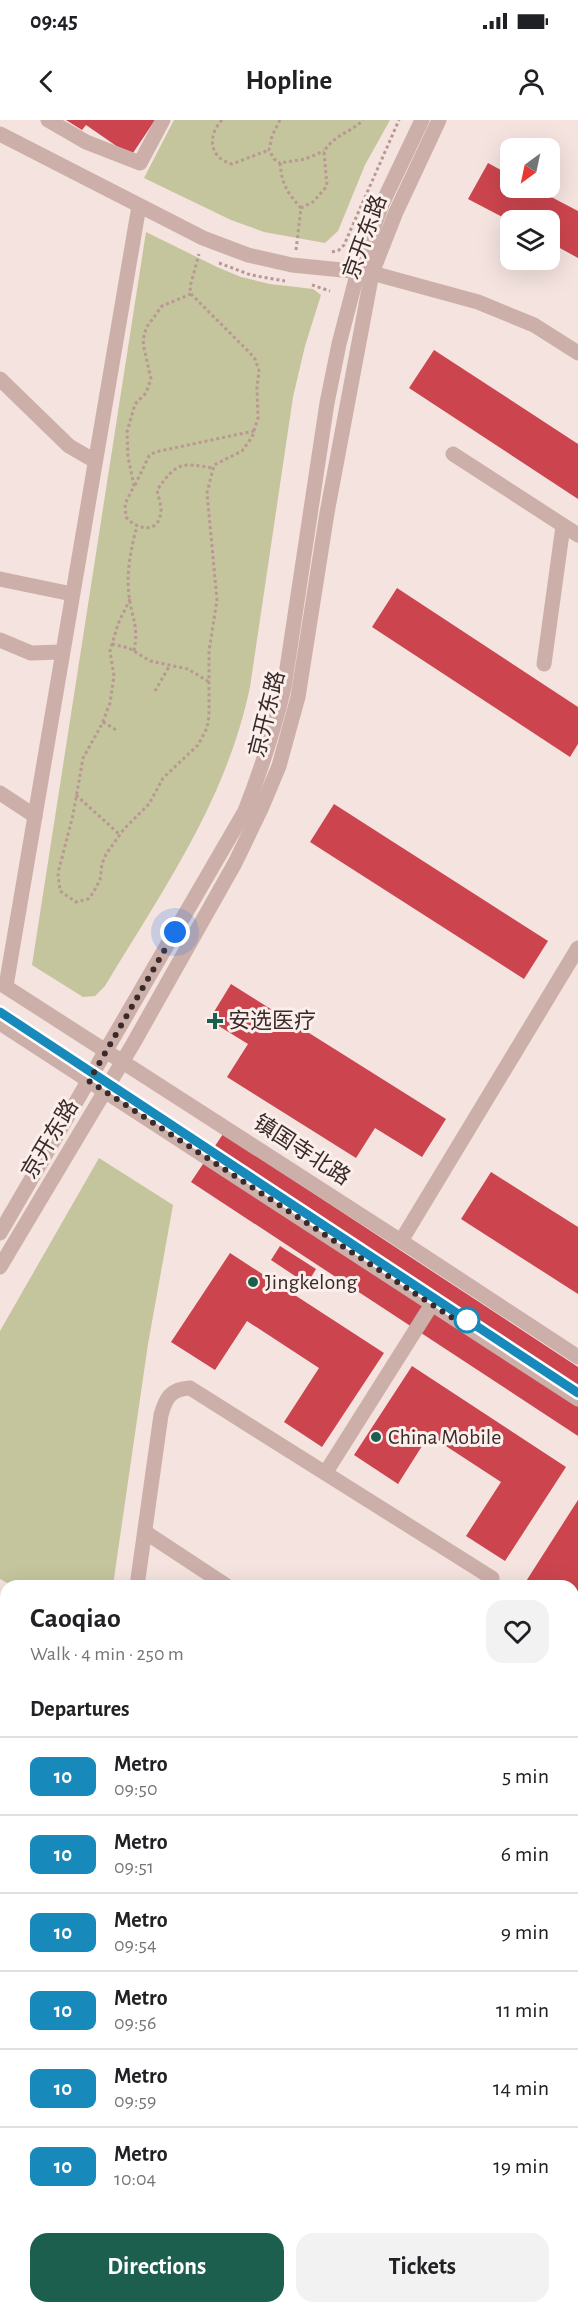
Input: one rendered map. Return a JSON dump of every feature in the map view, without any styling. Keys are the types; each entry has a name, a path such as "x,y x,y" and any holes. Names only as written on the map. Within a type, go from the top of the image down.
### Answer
{"street":[{"path":"48,120 86,142 140,163 163,120"},
{"name":"京开东路","path":"0,1233 245,811 274,733 286,677 327,403 383,202 422,120"},
{"name":"京开东路","path":"0,1267 122,1063 235,863 261,809 286,743 298,697 365,272 393,220 439,120"},
{"path":"0,134 203,238 248,255 292,265 365,272 478,302 534,325 578,353"},
{"path":"3,985 35,816 139,206"},
{"path":"0,379 69,446 95,461"},
{"path":"453,454 578,536"},
{"path":"544,664 563,526"},
{"path":"0,579 72,594"},
{"path":"0,640 31,653 62,652"},
{"path":"0,793 35,816"},
{"path":"401,1241 578,948"},
{"name":"镇国寺北路","path":"3,985 578,1357"},
{"path":"0,1023 578,1399"},
{"path":"326,1472 432,1304"},
{"path":"138,1580 165,1399 172,1391 190,1388 326,1472 492,1578 491,1580"},
{"path":"145,1532 219,1580"}],"path":[{"path":"222,120 213,133 212,144 217,155 227,163 232,164 269,150"},
{"path":"274,120 279,122 272,136 269,150 280,164 281,178 285,187 301,208 296,252"},
{"path":"280,164 305,159 324,151 338,135 357,126 363,120"},
{"path":"322,254 339,250 344,245 399,120"},
{"path":"301,208 314,202 327,186 324,151"},
{"path":"286,250 304,253"},
{"path":"130,599 118,624 110,651 114,676 113,688 103,722 82,758 73,815 58,873 60,891 64,896 76,902 82,902 93,893 100,880 106,854 120,834 149,804 163,778 185,759 204,736 209,716 211,632 217,600 207,493 213,468 218,462 242,451 254,431 259,411 257,388 259,371 255,359 191,294 190,287 200,254"},
{"path":"134,486 128,457 127,432 135,404 146,393 151,379 144,348 146,328 162,306 191,294"},
{"path":"213,468 187,464 171,472 157,490 161,511 156,524 148,529 137,526 126,517 123,510 149,456 155,452 254,431"},
{"path":"134,651 137,635 128,578 137,526"},
{"path":"112,644 134,651 150,661 194,671 209,682"},
{"path":"155,692 170,665"},
{"path":"103,722 118,731"},
{"path":"76,795 120,834"}],"green space":[{"path":"174,120 390,120 365,165 338,231 325,243 264,232 231,220 144,178"},
{"path":"146,232 241,277 270,284 313,289 321,295 305,346 293,397 250,687 226,768 191,842 105,986 95,996 83,997 32,965"},
{"path":"99,1158 173,1205 148,1344 114,1580 0,1579 0,1331"}],"building":[{"path":"66,120 155,120 131,156 86,125 82,130"},
{"path":"488,163 500,170 500,198 553,198 578,211 578,258 560,248 560,210 500,210 500,216 468,199"},
{"path":"434,350 578,444 578,499 409,388"},
{"path":"397,588 578,707 578,744 570,757 372,627"},
{"path":"334,804 548,941 524,979 310,842"},
{"path":"231,984 446,1119 422,1157 375,1128 356,1158 227,1077 248,1044 209,1020"},
{"path":"223,1134 578,1367 578,1436 191,1182"},
{"path":"491,1172 578,1227 578,1294 461,1219"},
{"path":"280,1246 316,1269 307,1284 271,1260"},
{"path":"230,1253 384,1353 322,1447 284,1422 319,1368 247,1321 215,1370 171,1342"},
{"path":"412,1366 566,1467 505,1561 466,1536 501,1482 429,1435 398,1484 354,1455"},
{"path":"578,1500 578,1580 527,1580"}],"metro line":[{"name":"10","path":"0,1012 578,1393"}],"place":[{"name":"安选医疗","path":"215,1021"},
{"name":"Jingkelong","path":"253,1282"},
{"name":"China Mobile","path":"376,1437"}],"route":[{"path":"175,932 89,1081 468,1328 467,1320"}]}
